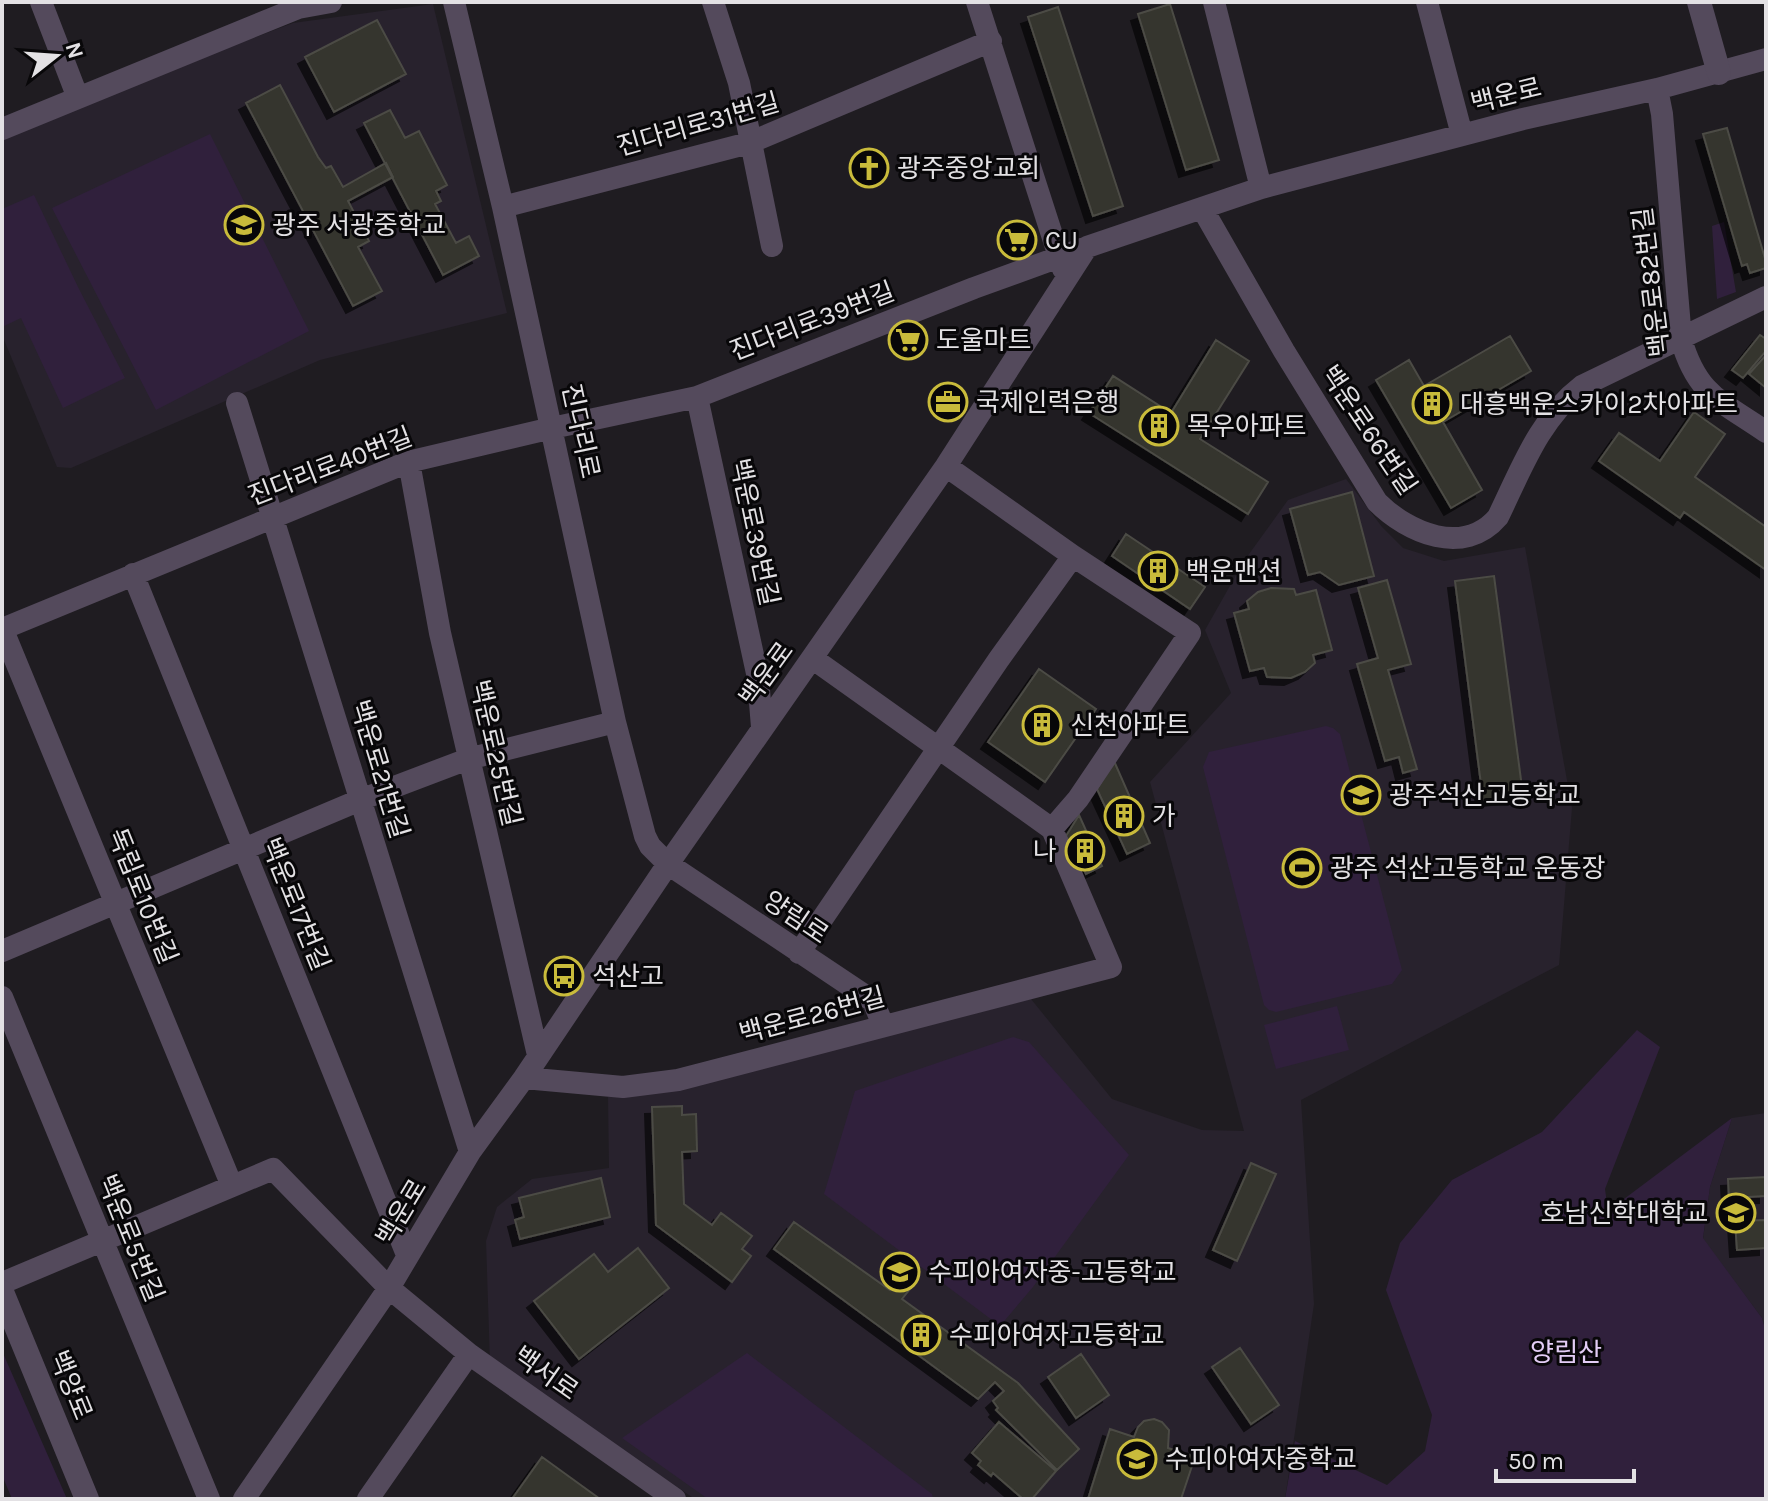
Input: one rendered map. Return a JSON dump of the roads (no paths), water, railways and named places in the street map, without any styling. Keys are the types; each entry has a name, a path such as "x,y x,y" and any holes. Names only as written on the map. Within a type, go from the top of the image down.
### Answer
{"street":[{"path":"41,2 78,98"},
{"path":"2,129 297,5 331,2"},
{"name":"진다리로","path":"454,2 503,207 615,722 645,836 650,846 668,864"},
{"path":"713,2 739,83 772,246"},
{"path":"977,2 1066,282"},
{"path":"1214,2 1261,188"},
{"path":"1699,2 1719,73"},
{"path":"1433,3 1462,135"},
{"name":"진다리로31번길","path":"503,207 749,143 991,41"},
{"name":"백운로","path":"244,1499 389,1288 470,1152 946,466 1087,247 1261,188 1766,59"},
{"name":"백운로82번길","path":"1657,89 1662,114 1681,339 1688,364 1703,388 1766,432"},
{"name":"백운로66번길","path":"1202,208 1284,351 1377,502 1397,521 1420,532 1465,537 1491,525 1547,421 1582,386 1766,297"},
{"name":"진다리로39번길","path":"552,428 697,397 1087,247"},
{"name":"백운로39번길","path":"697,397 758,678 762,727"},
{"name":"백운로21번길","path":"237,403 470,1152"},
{"name":"진다리로40번길","path":"2,628 409,462 552,428"},
{"name":"백운로25번길","path":"409,462 440,633 538,1055"},
{"path":"812,658 1052,829 1078,799 1190,633 1073,556 946,466"},
{"path":"799,953 1073,556"},
{"name":"백운로17번길","path":"133,574 407,1255"},
{"name":"독립로10번길","path":"2,628 232,1186"},
{"path":"2,951 360,800 468,759 615,722"},
{"name":"백운로26번길","path":"524,1078 623,1087 678,1080 1111,967 1052,829"},
{"name":"양림로","path":"668,864 873,1001 883,1025"},
{"name":"백운로5번길","path":"2,997 209,1499"},
{"name":"백운로","path":"232,1186 273,1169 389,1288"},
{"path":"2,1283 232,1186"},
{"name":"백서로","path":"389,1288 469,1354 675,1499"},
{"name":"백양로","path":"2,1292 87,1499"},
{"path":"368,1499 469,1354"}],"place":[{"name":"광주중앙교회","path":"869,168"},
{"name":"광주 서광중학교","path":"244,225"},
{"name":"CU","path":"1017,240"},
{"name":"도울마트","path":"908,340"},
{"name":"국제인력은행","path":"948,402"},
{"name":"대흥백운스카이2차아파트","path":"1432,404"},
{"name":"목우아파트","path":"1159,426"},
{"name":"백운맨션","path":"1158,571"},
{"name":"신천아파트","path":"1042,725"},
{"name":"광주석산고등학교","path":"1361,795"},
{"name":"가","path":"1124,816"},
{"name":"나","path":"1085,851"},
{"name":"광주 석산고등학교 운동장","path":"1302,868"},
{"name":"석산고","path":"564,976"},
{"name":"호남신학대학교","path":"1736,1213"},
{"name":"수피아여자중-고등학교","path":"900,1272"},
{"name":"수피아여자고등학교","path":"921,1335"},
{"name":"수피아여자중학교","path":"1137,1459"}],"park label":[{"name":"양림산","path":"1566,1352"}]}
